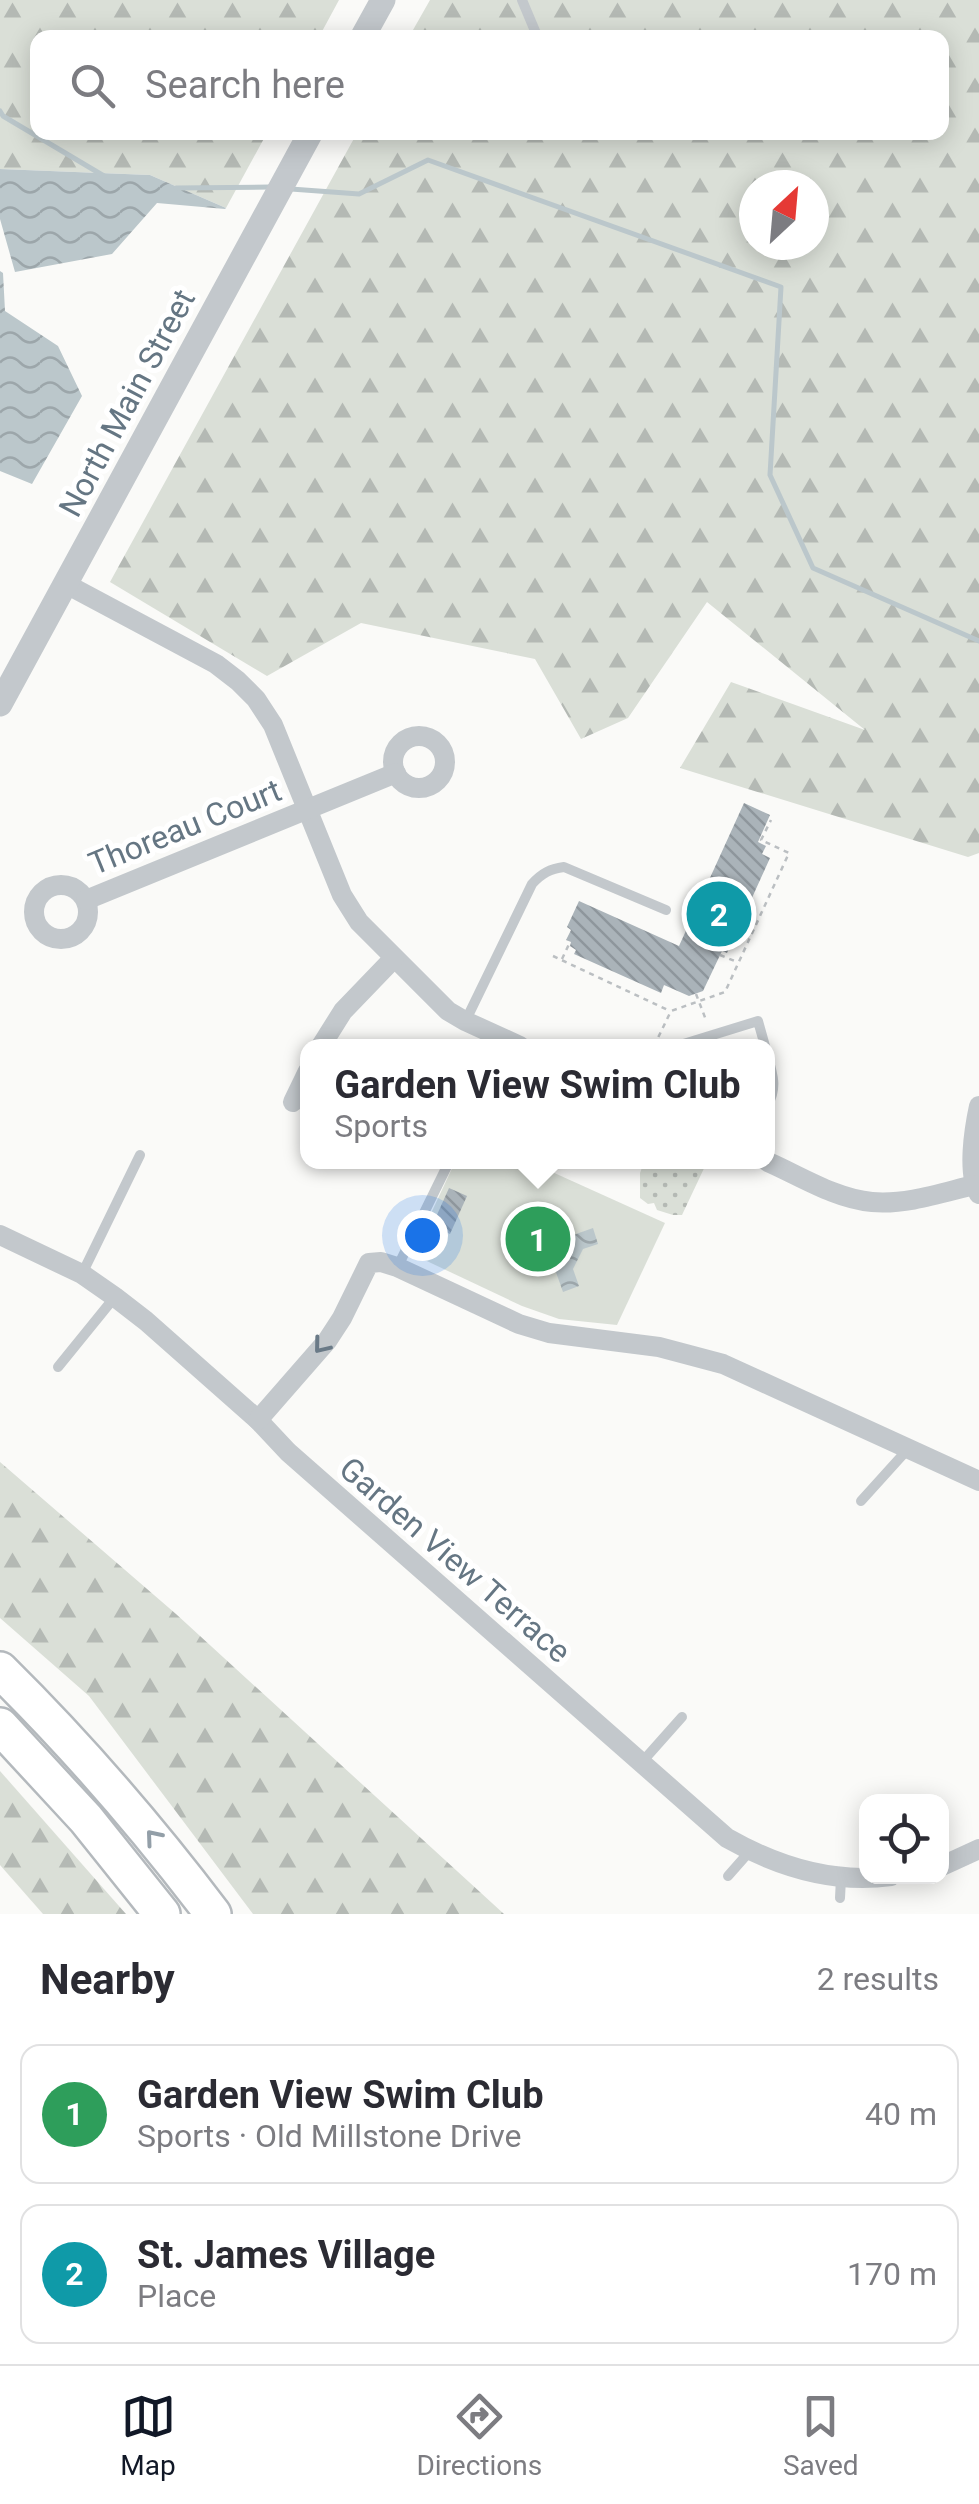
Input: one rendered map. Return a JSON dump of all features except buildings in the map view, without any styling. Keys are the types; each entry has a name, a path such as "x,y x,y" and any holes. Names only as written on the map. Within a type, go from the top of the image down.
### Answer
{"highway":[{"path":"0,1670 100,1773 213,1914"},
{"path":"0,1726 86,1819 162,1914"}],"street":[{"path":"366,30 383,0"},
{"name":"North Main Street","path":"0,704 308,140"},
{"path":"66,584 216,664 256,699 273,725 342,895 359,922 448,1011 505,1039"},
{"name":"Thoreau Court","path":"86,900 396,773"},
{"path":"325,1039 343,1011 394,958"},
{"path":"293,1102 300,1088"},
{"path":"775,1165 838,1194 868,1202 976,1190 973,1154 979,1106"},
{"name":"Garden View Terrace","path":"0,1235 82,1274 146,1321 258,1420 288,1452 710,1824 750,1851 791,1868 817,1875 841,1888 859,1884"},
{"path":"258,1420 327,1341 369,1263 381,1262 518,1324 658,1347 723,1364 979,1481"},
{"path":"949,1863 979,1850"}],"lane":[{"path":"522,0 535,30"},
{"path":"465,1021 532,884 552,868 564,867 666,910"},
{"path":"699,1039 758,1021 763,1039"},
{"path":"82,1274 140,1156"},
{"path":"397,1267 446,1169"},
{"path":"58,1366 115,1297"},
{"path":"861,1501 909,1448"},
{"path":"641,1763 682,1717"},
{"path":"728,1876 750,1851"}],"path":[{"path":"553,956 671,1011 726,992 789,853 761,840 771,820"},
{"path":"562,960 570,942"},
{"path":"720,955 738,963"},
{"path":"696,994 712,1035"},
{"path":"657,1039 671,1011"},
{"path":"421,1260 436,1227"}],"green space":[{"path":"0,0 339,0 323,30 30,30 30,140 263,140 226,208 150,175 0,169"},
{"path":"430,0 979,0 979,853 968,857 680,768 731,682 865,730 707,602 628,718 581,739 535,659 361,623 267,676 110,582 353,140 949,140 949,30 413,30"},
{"path":"452,1169 545,1169 665,1223 617,1325 559,1319 522,1306 412,1254"},
{"path":"641,1169 704,1169 682,1215 657,1210 654,1203 640,1198"},
{"path":"0,1462 176,1614 504,1914 253,1914 89,1696 0,1618"},
{"path":"0,1771 126,1914 43,1914 0,1865"}],"water":[{"path":"0,169 150,175 226,208 157,203 112,254 15,272 0,219"},
{"path":"0,271 5,311 58,346 82,396 32,484 0,471"},
{"path":"530,1221 562,1239 593,1228 598,1244 583,1249 573,1269 579,1286 563,1292 552,1261 517,1249"}],"waterway":[{"path":"0,111 30,132"},
{"path":"43,140 104,176"},
{"path":"291,189 359,194 428,160 781,287 770,475 813,568 979,641"},
{"path":"176,188 270,187"}],"place":[{"name":"St. James Village","path":"719,914"},
{"name":"Garden View Swim Club","path":"538,1239"}]}
